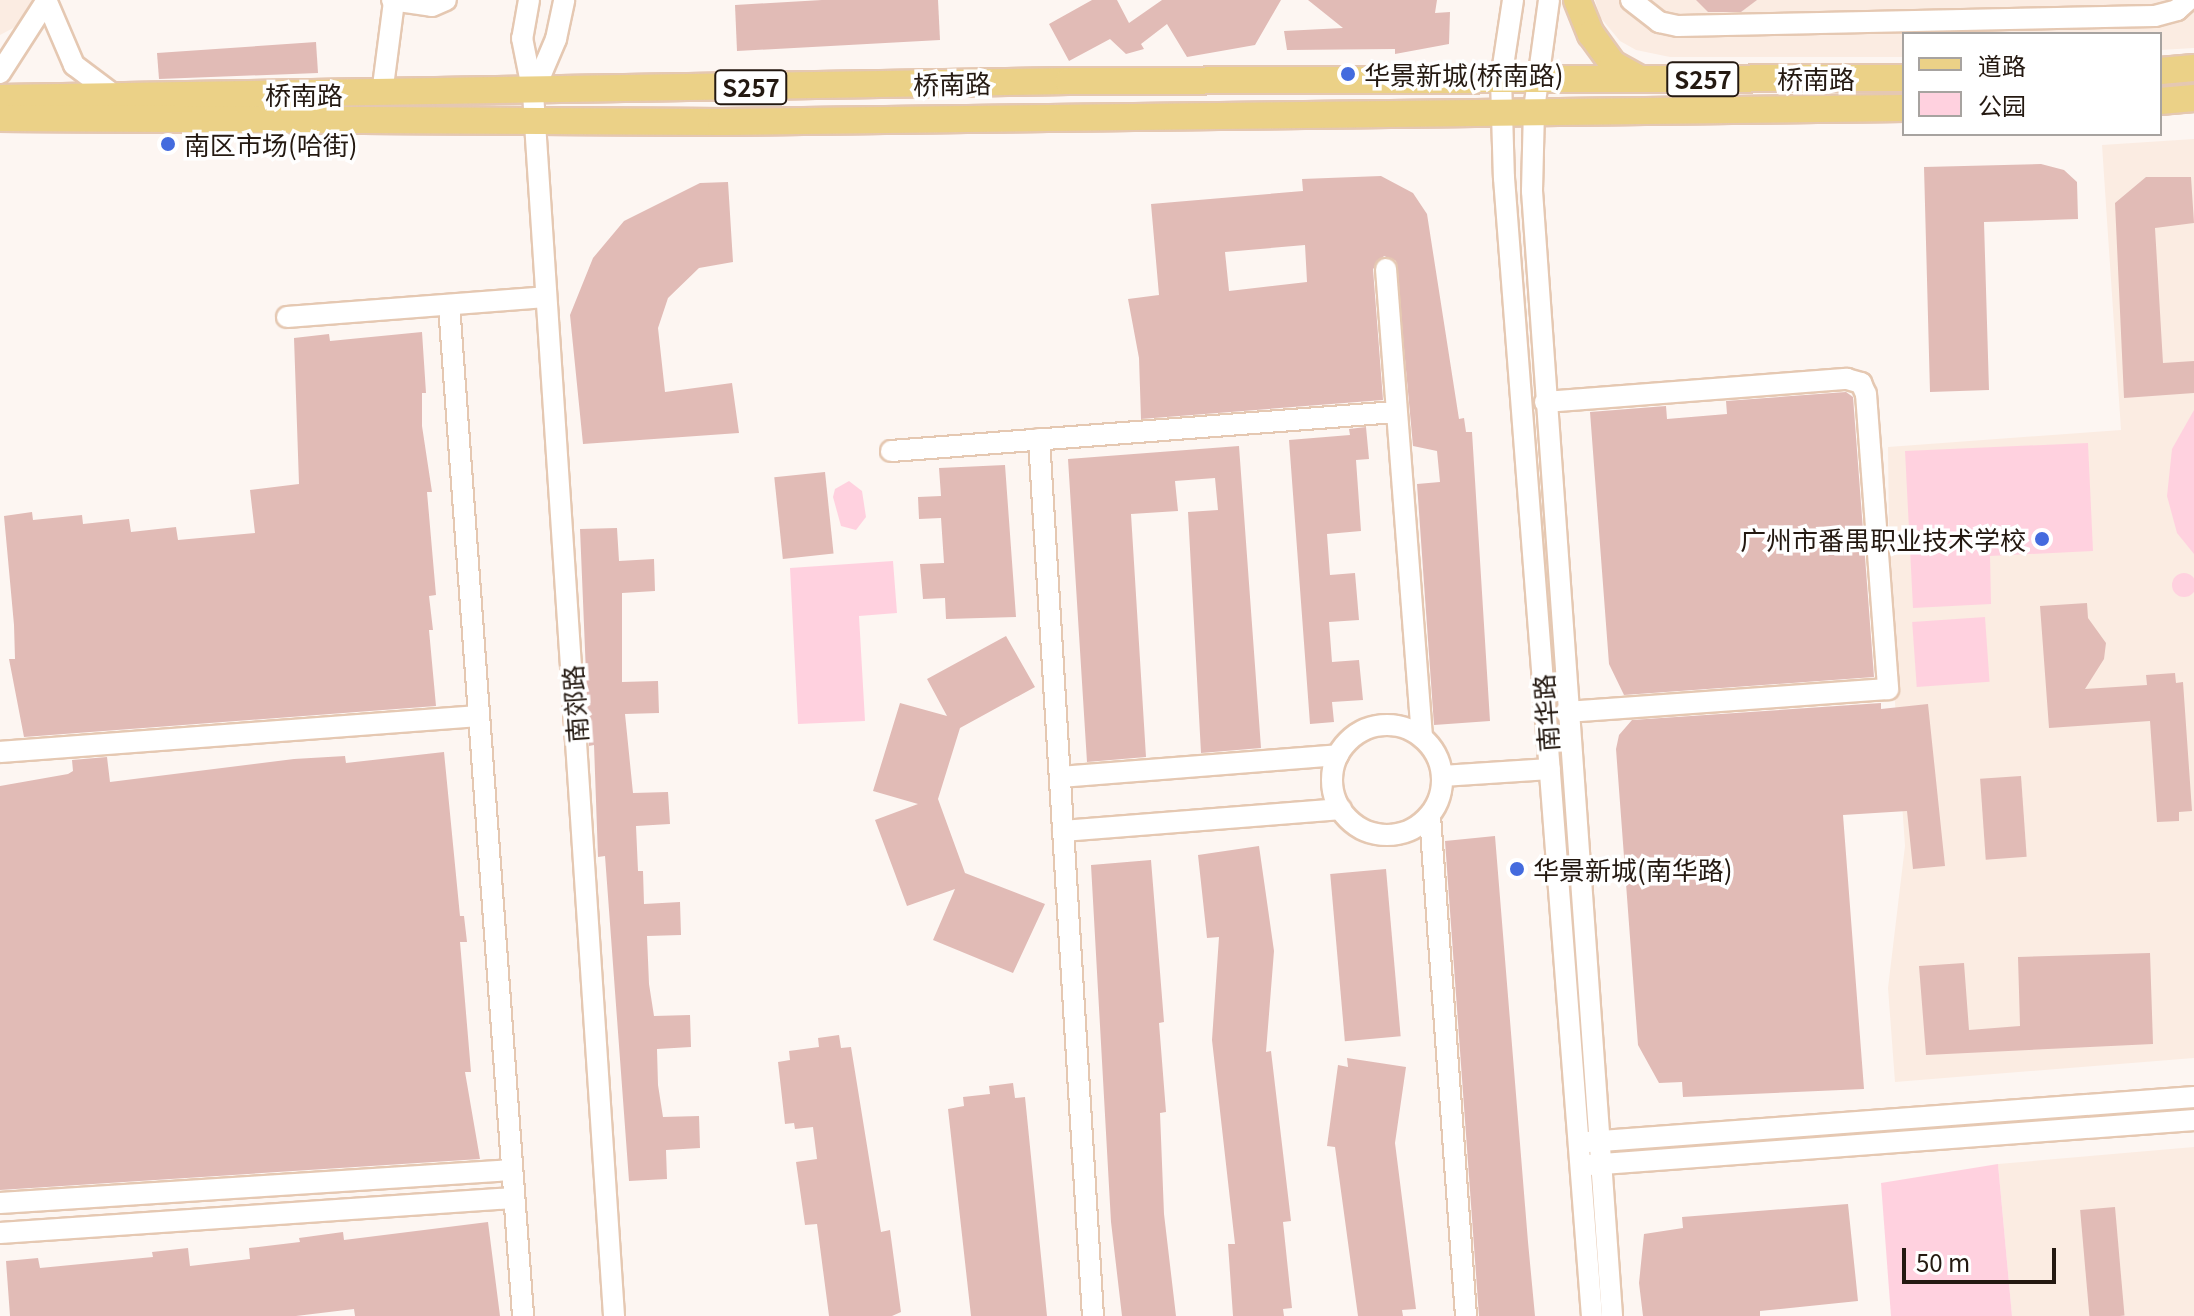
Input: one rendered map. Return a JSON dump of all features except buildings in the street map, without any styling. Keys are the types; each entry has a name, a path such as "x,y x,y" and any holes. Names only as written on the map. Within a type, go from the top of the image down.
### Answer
{"main road":[{"path":"1577,0 1591,34 1613,64 1640,79"},
{"path":"2162,71 2194,68"},
{"name":"桥南路","path":"0,98 533,93 1069,81 1902,78"},
{"path":"2162,101 2194,98"},
{"name":"桥南路","path":"0,118 531,122 1501,109 1902,108"}],"street":[{"path":"382,94 393,1 432,6 446,0"},
{"path":"529,0 522,38 533,93"},
{"path":"533,93 556,39 564,0"},
{"name":"南华路","path":"1513,0 1501,79 1501,109 1550,769 1589,1142"},
{"name":"南华路","path":"1549,0 1536,79 1532,191 1566,712 1589,1142 1592,1316"},
{"path":"1631,0 1659,22 1678,26 2088,26 2155,16 2177,10 2188,0"},
{"path":"0,73 47,1"},
{"path":"47,1 74,65 114,95"},
{"name":"南郊路","path":"533,93 531,122 614,1316"},
{"path":"1386,269 1422,738 1442,776 1430,816 1466,1316"},
{"path":"287,317 545,297"},
{"path":"449,305 523,1316"},
{"path":"1545,402 1847,379 1861,383 1866,394 1887,674 1888,689 1566,712"},
{"path":"891,451 1395,412"},
{"path":"1039,439 1093,1316"},
{"path":"0,752 479,716"},
{"path":"1422,738 1402,725 1380,724 1359,732 1338,755 1332,778 1341,809 1355,825 1382,835 1410,832 1430,816"},
{"path":"1060,777 1338,755"},
{"path":"1442,776 1550,769"},
{"path":"1063,831 1341,809"},
{"path":"1589,1142 2194,1097"},
{"path":"1590,1165 2194,1120"},
{"name":"南华路","path":"1590,1165 1612,1316"},
{"path":"0,1203 512,1170"},
{"path":"0,1233 514,1198"}],"shaded area":[{"path":"0,0 33,0 15,27 0,35"},
{"path":"1595,0 2194,0 2194,48 2162,50 2162,32 1902,32 1902,57 1670,57 1636,50 1620,41 1600,17"},
{"name":"广州市番禺职业技术学校","path":"2194,139 2194,1058 1895,1082 1888,988 1905,846 1890,631 1888,447 2121,430 2102,145"},
{"path":"2194,1147 2194,1316 2012,1316 1998,1164"}],"green space":[{"path":"2194,410 2194,554 2177,533 2167,496 2172,449"},
{"path":"2088,443 2093,551 1990,556 1991,604 1913,608 1905,451"},
{"path":"849,481 862,491 866,517 856,530 841,526 833,497 835,489"},
{"path":"893,561 897,613 859,616 865,721 798,724 790,568"},
{"path":"2184,573 2192,577 2195,589 2192,593 2184,597 2176,593 2172,585 2176,577"},
{"path":"1985,617 1990,682 1917,687 1912,622"},
{"path":"1998,1164 2012,1316 1891,1316 1881,1183"}],"place":[{"name":"华景新城(桥南路)","path":"1348,74"},
{"name":"南区市场(哈街)","path":"168,144"},
{"name":"广州市番禺职业技术学校","path":"2042,539"},
{"name":"华景新城(南华路)","path":"1517,869"}]}
